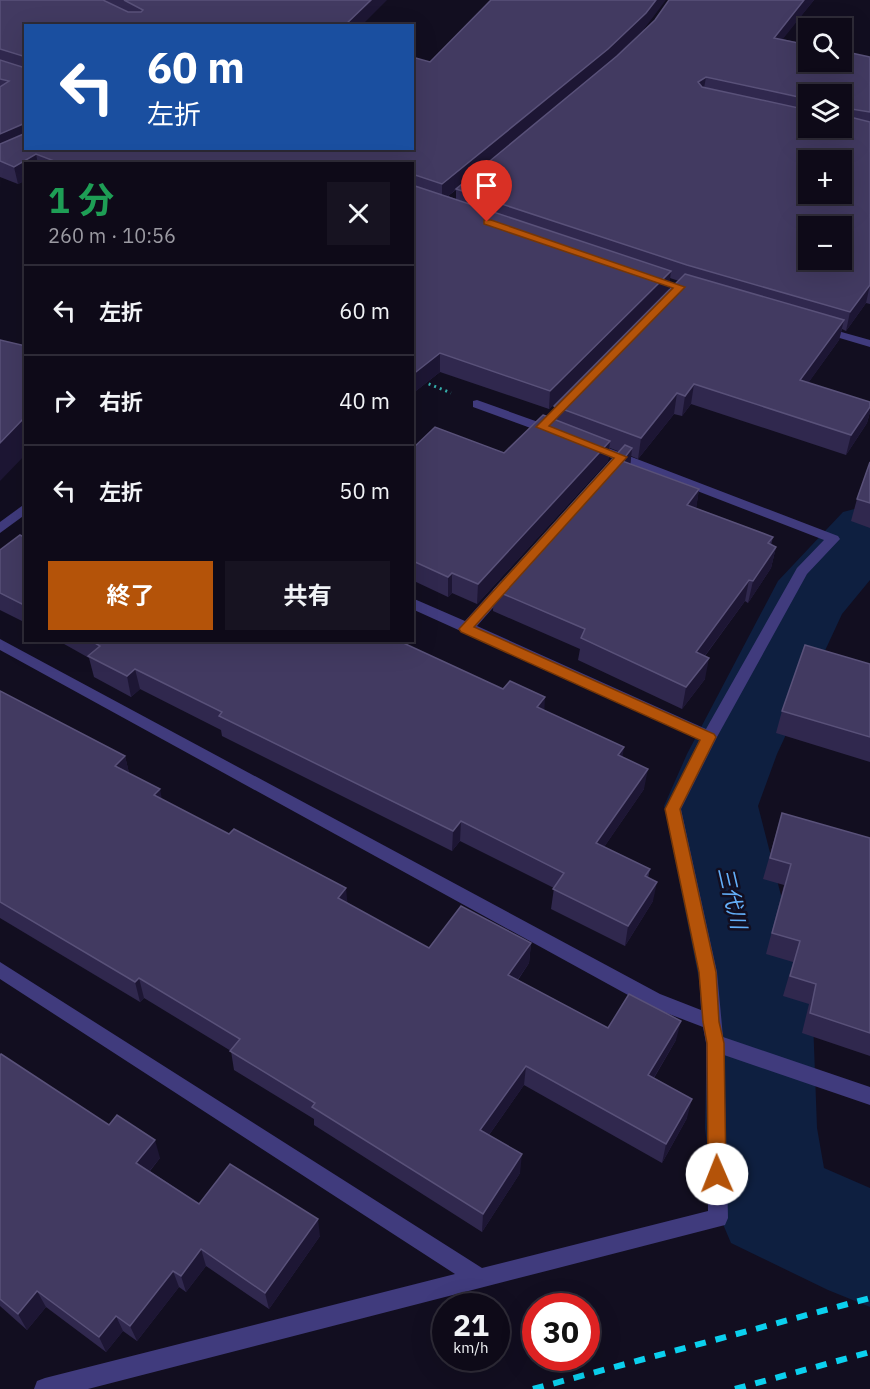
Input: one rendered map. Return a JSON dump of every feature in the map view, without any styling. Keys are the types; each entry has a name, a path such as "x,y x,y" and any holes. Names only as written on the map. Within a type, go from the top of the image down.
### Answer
{"street":[{"path":"803,324 870,344"},
{"path":"477,404 545,423 561,435"},
{"path":"45,1389 718,1218 715,1043 711,1022 708,972 673,809 709,737 802,571 833,540 617,461 581,442"},
{"path":"0,529 24,509"},
{"path":"466,629 512,577"},
{"path":"414,604 709,737"},
{"path":"0,644 654,1000 711,1022"},
{"path":"0,970 481,1279"},
{"path":"715,1043 870,1096"}],"path":[{"path":"414,378 477,404"}],"building":[{"path":"0,0 103,0 128,12 141,12 143,10 124,0 371,0 346,24 24,24 24,60 23,56 0,49"},
{"path":"491,0 656,0 646,13 608,49 442,184 414,175 414,162 57,162 36,154 14,167 0,161 0,144 24,134 24,150 414,150 414,58 430,62"},
{"path":"669,0 804,0 774,38 798,43 798,72 852,72 852,53 870,57 870,112 852,109 852,84 798,84 798,97 706,77 698,82 702,87 798,108 798,138 852,138 852,118 870,122 870,285 850,312 687,265 456,189 617,56 655,20"},
{"path":"0,60 24,66 24,125 0,134 0,87 9,81 0,79"},
{"path":"414,186 671,271 550,391 440,353 414,373"},
{"path":"685,274 844,320 800,380 870,402 870,407 851,435 694,384 685,396 677,393 641,438 554,406"},
{"path":"0,340 24,346 24,418 0,443"},
{"path":"543,415 610,441 478,584 452,573 448,577 414,562 414,447 435,427 504,453"},
{"path":"625,445 632,448 622,461 699,489 687,505 773,537 768,543 776,547 753,581 749,580 696,652 709,658 686,687 581,638 585,629 494,590"},
{"path":"870,462 870,503 857,499"},
{"path":"20,535 24,537 24,605 0,593 0,550"},
{"path":"93,642 401,642 503,689 510,681 545,697 537,707 624,747 618,755 648,769 596,843 650,869 645,876 657,882 628,926 553,889 564,873 461,821 453,831 219,716 222,712 135,669 127,676 88,656 100,646"},
{"path":"805,645 870,664 870,737 782,711"},
{"path":"0,691 125,756 115,766 160,789 154,795 229,834 234,829 346,888 338,898 429,948 461,906 531,943 508,975 608,1028 629,994 681,1021 648,1075 692,1099 666,1144 526,1066 480,1130 522,1154 483,1214 312,1107 315,1103 230,1051 240,1039 139,978 135,982 0,902"},
{"path":"782,813 870,838 870,1033 810,1013 816,984 790,976 800,941 772,933 791,864 770,858"},
{"path":"1,1054 109,1125 117,1115 155,1140 136,1163 199,1204 230,1164 318,1219 265,1293 201,1249 181,1276 173,1271 130,1326 116,1316 99,1337 37,1291 18,1314 0,1299"}],"waterway":[{"name":"三代川","path":"870,530 807,601 732,754 711,806 760,1020 761,1128 772,1203 870,1248"}],"railway":[{"path":"533,1389 870,1298"},
{"path":"735,1389 870,1352"}],"route":[{"path":"487,222 680,287 541,427 621,457 466,629 709,737 673,809 708,972 711,1022 715,1043 717,1174"}]}
